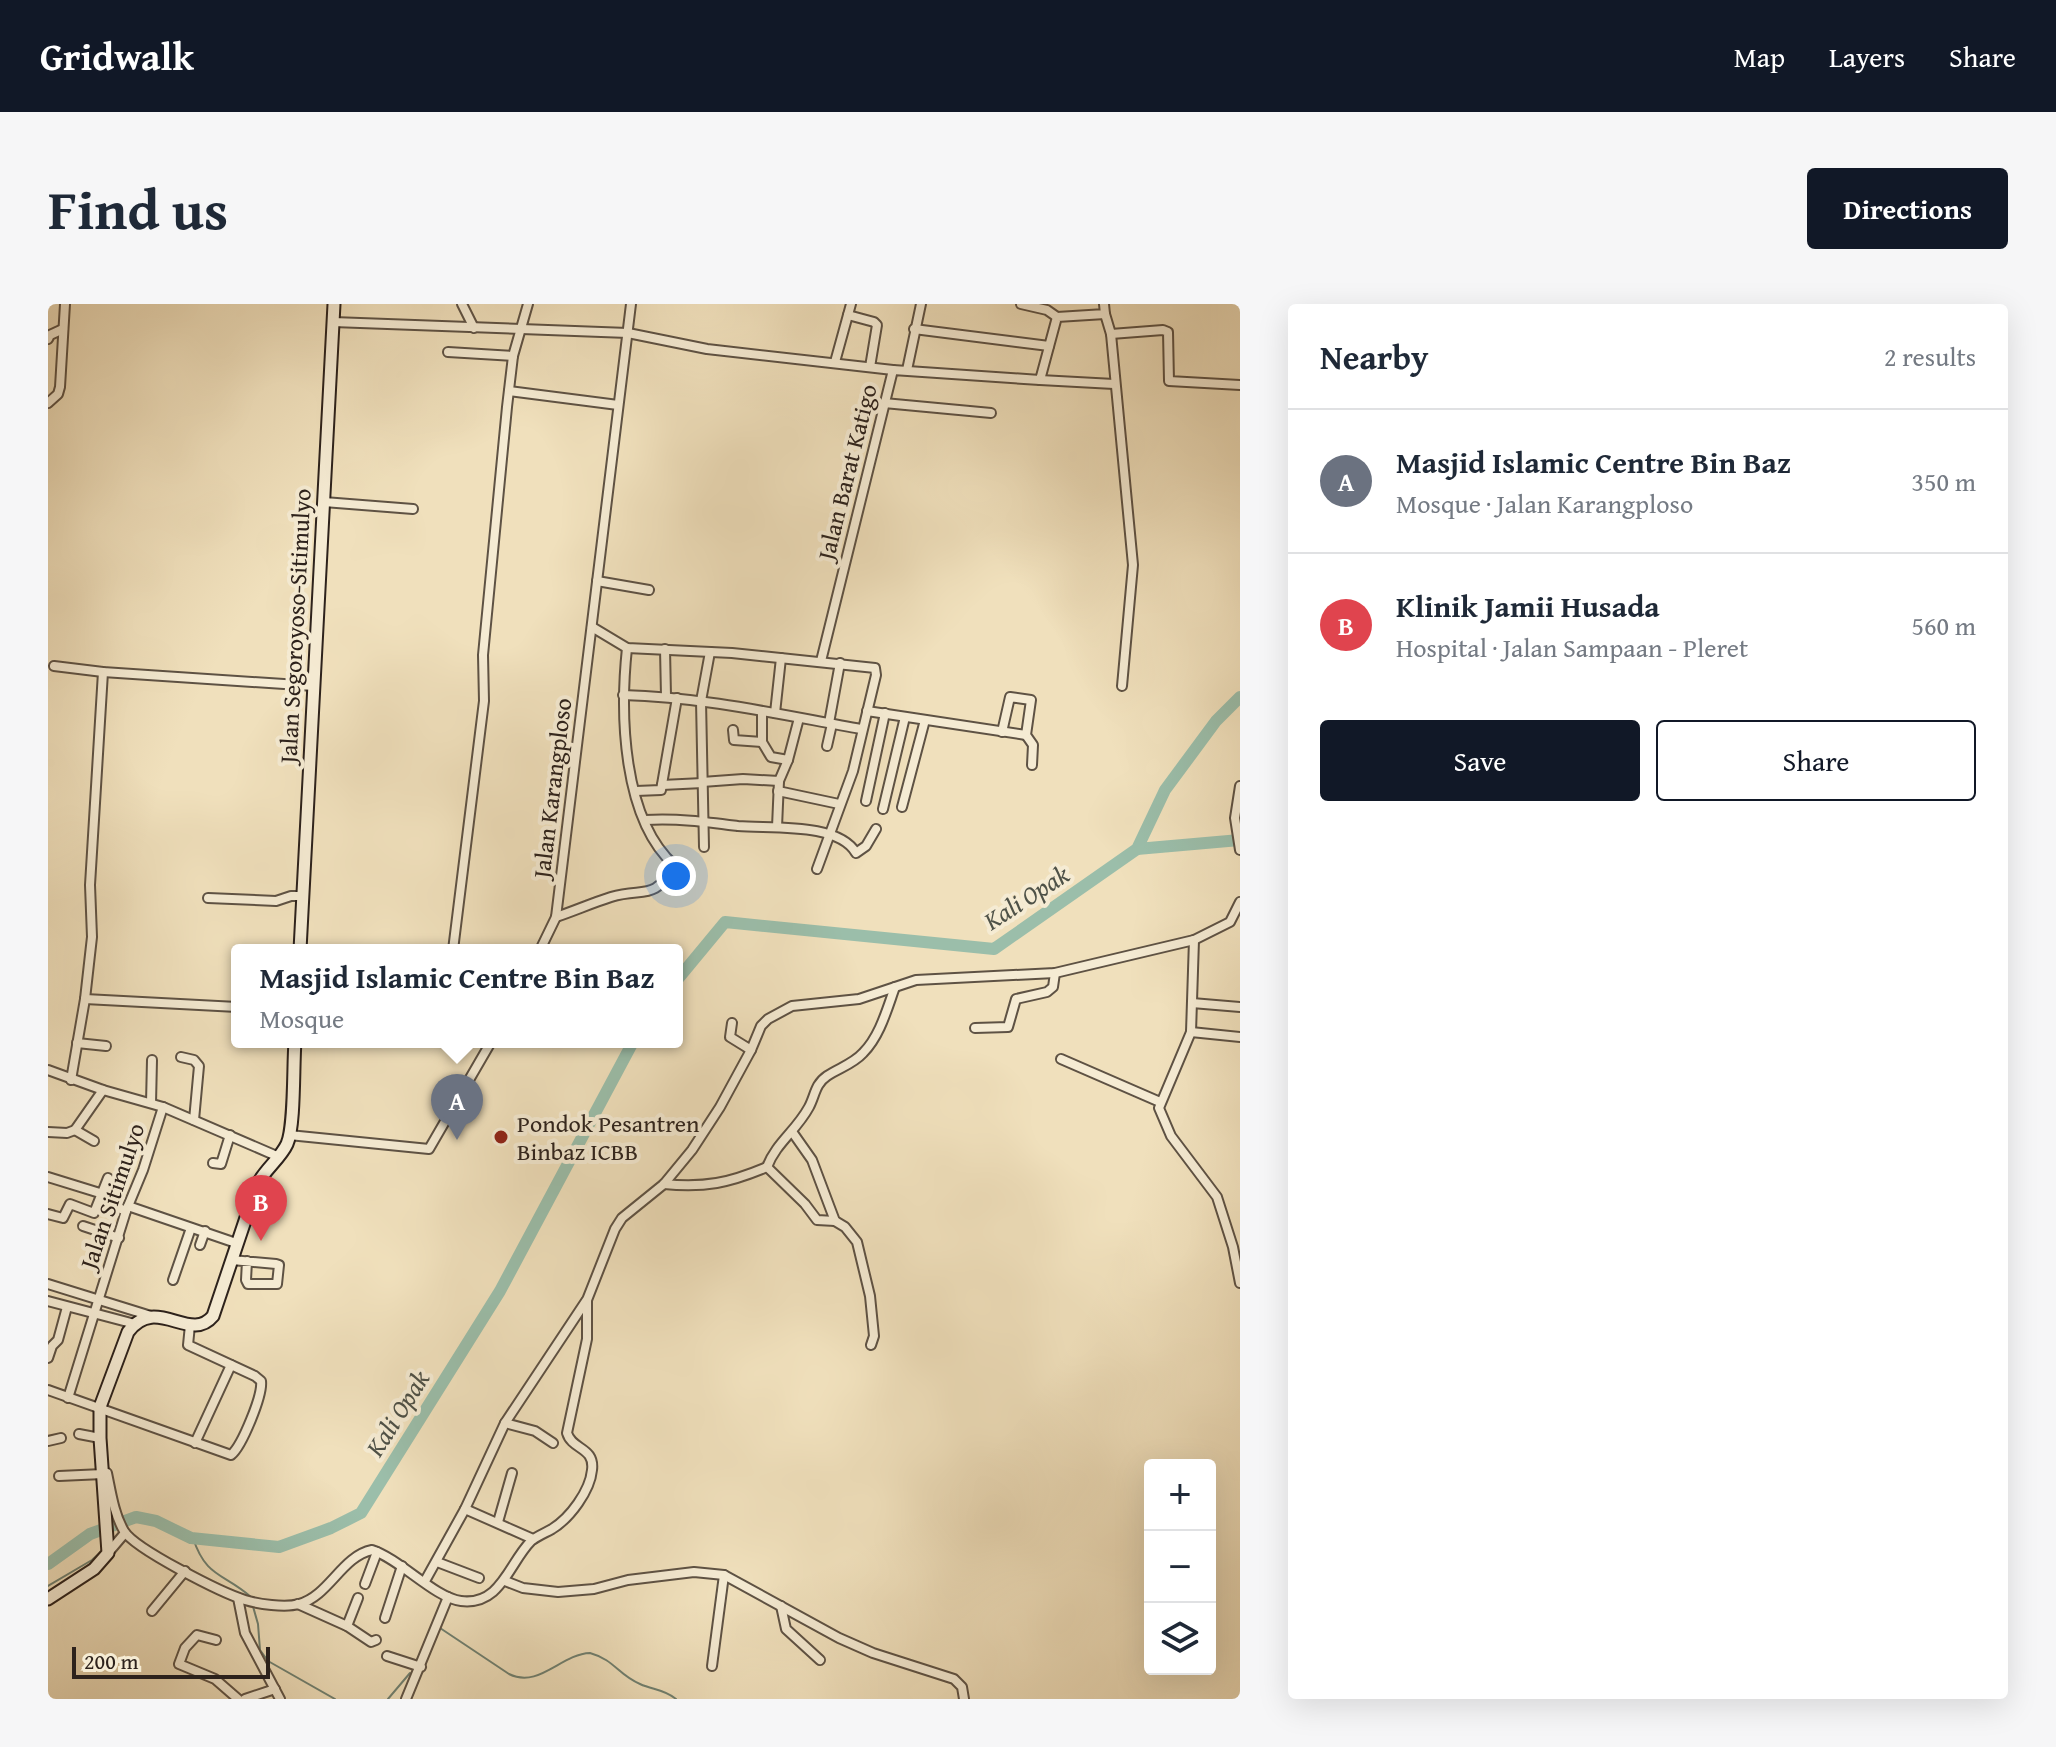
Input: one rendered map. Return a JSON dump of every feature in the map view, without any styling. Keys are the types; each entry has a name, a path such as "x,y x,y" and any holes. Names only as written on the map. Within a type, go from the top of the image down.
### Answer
{"main road":[{"name":"Jalan Segoroyoso-Sitimulyo","path":"300,944 334,304"},
{"path":"48,1599 94,1569 107,1548 110,1504 103,1474 100,1407 122,1342 135,1324 151,1316 201,1325 213,1316 257,1185 266,1168 279,1157 289,1135 295,1048"}],"street":[{"path":"48,403 58,394 65,304"},
{"path":"462,304 475,329"},
{"path":"454,944 484,701 483,655 513,356 528,304"},
{"name":"Jalan Karangploso","path":"543,944 556,917 631,304"},
{"path":"835,362 851,304"},
{"path":"907,370 921,304"},
{"path":"1021,304 1047,310 1057,317 1105,309 1111,334 1133,565 1122,686"},
{"path":"848,315 877,325 870,367"},
{"path":"1040,380 1057,317"},
{"path":"333,322 628,333 707,349 893,370"},
{"path":"48,339 63,329"},
{"path":"914,329 1049,346"},
{"path":"1111,334 1163,330 1168,332 1169,381 1240,385"},
{"path":"48,351 61,354"},
{"path":"448,352 513,356"},
{"name":"Jalan Barat Katigo","path":"821,661 893,370 1114,384"},
{"path":"509,391 618,405"},
{"path":"884,403 991,413"},
{"path":"324,502 413,509"},
{"path":"597,581 649,590"},
{"path":"592,627 627,648 710,652 875,668 876,675 851,776 817,869"},
{"path":"556,917 614,896 642,894 658,888 675,866 661,853 645,820 636,791 624,726 627,648"},
{"path":"665,649 666,696"},
{"path":"704,847 701,701 710,652"},
{"path":"775,713 781,658"},
{"path":"827,746 840,663"},
{"path":"54,666 314,686"},
{"path":"71,1080 92,937 90,885 103,672"},
{"path":"623,695 666,696 861,729"},
{"path":"1002,732 1012,697 1031,700 1026,735 1033,745 1032,765"},
{"path":"636,791 661,790 677,698"},
{"path":"867,711 1026,735"},
{"path":"762,712 762,742 771,757 788,760"},
{"path":"866,801 885,713"},
{"path":"883,809 905,717"},
{"path":"777,827 779,786 799,718"},
{"path":"902,807 925,720"},
{"path":"733,730 734,740 762,742"},
{"path":"851,776 871,780"},
{"path":"662,785 743,779 839,804"},
{"path":"1240,786 1235,818 1240,850"},
{"path":"645,820 705,820 738,826 808,830 829,835 850,846 856,853 866,846 876,829"},
{"path":"208,898 276,901 303,896"},
{"path":"425,1581 465,1509 505,1423 587,1300 619,1223 664,1184 692,1150 720,1107 761,1026 775,1013 792,1006 859,999 916,980 1055,973 1194,940 1230,922 1240,902"},
{"path":"1230,922 1240,931"},
{"path":"1194,940 1191,1032 1160,1102 1160,1113 1171,1136 1217,1197 1233,1247 1240,1283"},
{"path":"975,1028 1008,1027 1016,999 1047,992 1053,987 1055,973"},
{"path":"664,1184 707,1186 730,1182 767,1167 774,1150 793,1133 810,1105 817,1085 855,1060 870,1044 895,987"},
{"path":"85,999 231,1007"},
{"path":"1192,1003 1240,1007"},
{"path":"732,1023 730,1037 751,1050"},
{"path":"1191,1032 1240,1037"},
{"path":"77,1043 106,1046"},
{"path":"289,1135 429,1149 488,1048"},
{"path":"181,1057 194,1060 199,1066 194,1120"},
{"path":"1061,1059 1160,1102"},
{"path":"151,1103 152,1060"},
{"path":"48,1070 71,1080 163,1107 279,1157"},
{"path":"75,1130 103,1090"},
{"name":"Jalan Sitimulyo","path":"68,1398 127,1209 163,1107"},
{"path":"48,1144 49,1132 75,1130 94,1141"},
{"path":"793,1133 812,1160 835,1221"},
{"path":"213,1163 221,1164 230,1135"},
{"path":"767,1167 817,1220 835,1221 845,1227 857,1242 870,1296 874,1336 871,1345"},
{"path":"48,1177 127,1209 236,1243"},
{"path":"48,1214 63,1218 70,1204 94,1213 108,1178"},
{"path":"83,1226 119,1238"},
{"path":"173,1280 191,1228"},
{"path":"200,1245 205,1231"},
{"path":"232,1260 247,1261 279,1265 277,1284 248,1284 247,1261"},
{"name":"Jalan Sitimulyo","path":"48,1284 151,1316"},
{"path":"298,1604 319,1593 364,1552 377,1552 448,1597 465,1602 481,1599 505,1581 533,1539 569,1515 590,1481 593,1461 589,1452 572,1442 567,1433 587,1339 587,1300"},
{"path":"48,1301 135,1324"},
{"path":"48,1358 58,1340 67,1307"},
{"path":"48,1390 227,1455 237,1451 262,1388 259,1379 188,1345 190,1325"},
{"path":"195,1443 231,1365"},
{"path":"505,1423 535,1431 553,1443"},
{"path":"79,1434 100,1443 110,1504 124,1530 161,1561 238,1598 252,1602 298,1604 347,1626 371,1642 376,1640"},
{"path":"48,1441 61,1438"},
{"path":"498,1522 512,1473"},
{"path":"59,1476 103,1474"},
{"path":"465,1509 533,1539"},
{"path":"107,1548 124,1530"},
{"path":"365,1584 377,1552"},
{"path":"437,1562 479,1578"},
{"path":"385,1618 402,1566"},
{"path":"152,1611 185,1571"},
{"path":"505,1581 523,1588 558,1592 694,1572 724,1575 816,1627 873,1653 954,1679 962,1687 964,1699"},
{"path":"712,1666 724,1575"},
{"path":"406,1699 448,1597"},
{"path":"238,1598 245,1633 280,1699"},
{"path":"347,1626 358,1598"},
{"path":"781,1606 786,1629 820,1660"},
{"path":"216,1640 197,1635 185,1648 179,1664 215,1679 238,1699"},
{"path":"387,1656 421,1667"},
{"path":"245,1699 275,1689"}],"waterway":[{"name":"Kali Opak","path":"683,973 725,922 994,949 1137,849 1165,790 1216,721 1240,697"},
{"path":"1137,849 1240,840"},
{"name":"Kali Opak","path":"48,1564 90,1534 136,1517 156,1521 191,1538 279,1547 361,1513 500,1291 630,1048"},
{"path":"193,1538 210,1568 251,1597"},
{"path":"48,1586 92,1560 104,1549"},
{"path":"252,1603 260,1650 268,1661 335,1699"},
{"path":"440,1628 509,1674 530,1677 590,1653 633,1680 676,1699"},
{"path":"388,1699 410,1673"}],"place":[{"name":"Pondok Pesantren Binbaz ICBB","path":"501,1137"},
{"name":"Masjid Islamic Centre Bin Baz","path":"457,1140"},
{"name":"Klinik Jamii Husada","path":"261,1241"}]}
